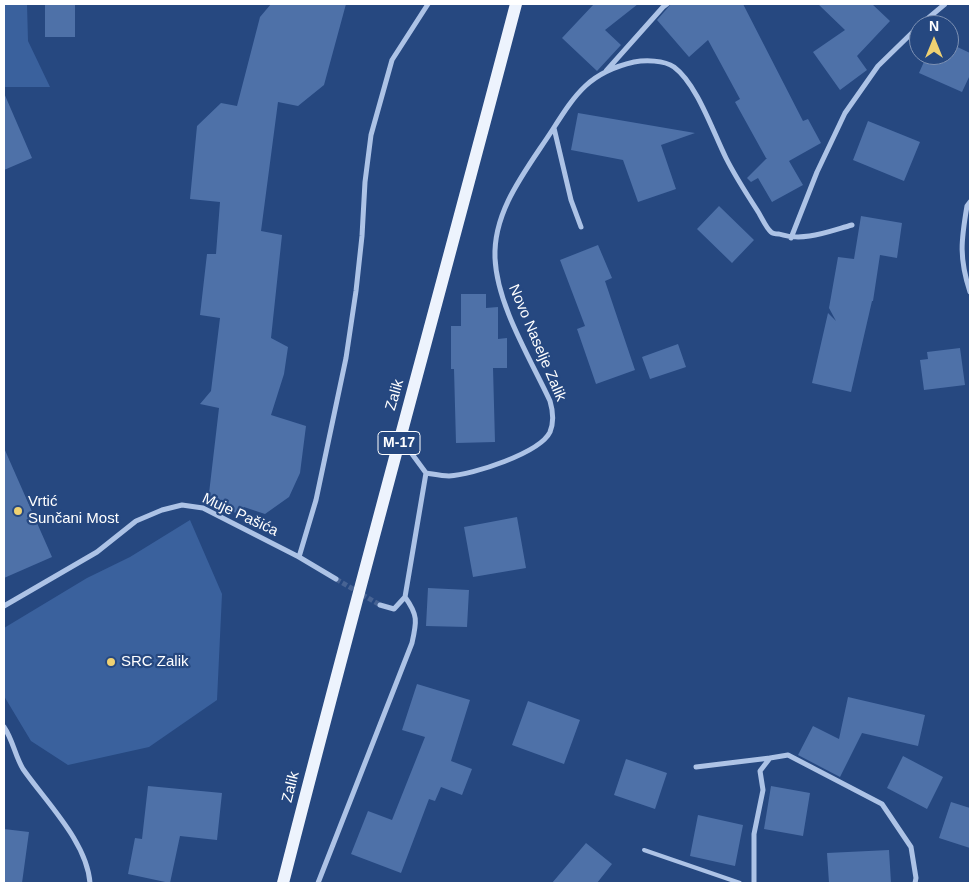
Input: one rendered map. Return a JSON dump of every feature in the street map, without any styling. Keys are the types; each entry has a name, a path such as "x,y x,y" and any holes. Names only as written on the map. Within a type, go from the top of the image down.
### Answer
{"main road":[{"name":"Zalik","path":"283,883 336,675 516,4"}],"street":[{"path":"299,557 316,500 346,358 356,291 371,135 392,60 428,4"},
{"name":"Novo Naselje Zalik","path":"604,73 662,7 667,4"},
{"path":"931,15 945,4"},
{"path":"791,238 817,172 845,113 878,66 909,35"},
{"name":"Novo Naselje Zalik","path":"426,474 449,476 474,472 500,464 528,450 544,439 550,432 553,411 504,303 496,272 495,246 500,221 509,198 554,128 585,85 604,73 625,64 646,60 672,66 687,80 728,161 771,232 791,238 809,237 852,225"},
{"path":"554,128 570,200 581,227"},
{"path":"970,202 967,206 961,241 963,272 970,292"},
{"path":"380,606 394,609 405,596 426,474 400,438"},
{"name":"Muje Pašića","path":"4,606 97,552 136,521 182,504 203,508 299,557 336,579"},
{"path":"318,883 412,642 416,625 414,609 405,596"},
{"path":"4,728 9,735 23,768 72,836 89,871 90,883"},
{"path":"696,767 788,755 882,804 911,847 916,883"},
{"path":"754,883 754,834 763,790 760,771 770,758"}],"lane":[{"path":"644,850 740,883"}],"shaded area":[{"path":"4,4 27,4 28,41 50,87 4,87"},
{"name":"SRC Zalik","path":"190,520 222,594 217,700 149,747 68,765 31,741 4,696 4,628 87,578 130,557"}],"building":[{"path":"45,4 75,4 75,37 45,37"},
{"path":"271,4 346,4 324,85 298,106 278,102 261,231 282,235 271,338 288,347 284,374 271,415 306,426 300,473 289,497 265,514 244,507 241,515 208,502 219,408 200,404 211,391 220,318 200,315 207,254 216,254 220,202 190,199 197,126 221,103 237,106 260,17"},
{"path":"594,4 638,4 605,30 621,45 597,71 562,38"},
{"path":"671,4 743,4 803,121 808,119 821,143 789,161 803,185 772,202 758,178 751,182 747,178 767,158 735,102 740,99 708,40 689,57 657,20"},
{"path":"818,4 872,4 890,21 857,56 867,70 840,90 813,52 845,30"},
{"path":"959,48 970,53 970,75 962,92 919,73 923,65 959,65"},
{"path":"4,93 32,158 4,170"},
{"path":"578,113 695,133 661,145 676,189 638,202 623,160 571,150"},
{"path":"868,121 920,142 904,181 853,160"},
{"path":"719,206 754,240 732,263 697,229"},
{"path":"861,216 902,223 897,258 880,255 873,301 851,392 812,383 828,313 836,321 829,308 838,257 854,259"},
{"path":"598,245 612,278 605,281 635,370 596,384 577,329 585,326 560,260"},
{"path":"461,294 486,294 486,308 498,307 498,339 507,338 507,368 493,368 495,442 456,443 454,369 451,369 451,326 461,326"},
{"path":"678,344 686,367 650,379 642,357"},
{"path":"960,348 965,385 924,390 920,360 928,359 927,352"},
{"name":"Vrtić Sunčani Most","path":"4,448 52,557 4,578"},
{"path":"517,517 526,568 473,577 464,527"},
{"path":"428,588 469,590 467,627 426,626"},
{"path":"417,684 470,700 451,761 472,769 462,795 441,787 435,801 429,799 401,873 351,854 368,811 392,820 425,737 402,730"},
{"path":"848,697 925,715 918,746 862,733 840,777 798,755 813,726 839,739"},
{"path":"528,701 580,720 564,764 512,745"},
{"path":"903,756 943,777 927,809 887,788"},
{"path":"626,759 667,773 655,809 614,795"},
{"path":"148,786 222,793 217,840 180,836 170,883 128,874 135,838 142,839"},
{"path":"771,786 810,793 803,836 764,829"},
{"path":"951,802 970,808 970,848 939,838"},
{"path":"698,815 743,825 735,866 690,856"},
{"path":"4,829 29,832 22,883 4,883"},
{"path":"586,843 612,864 597,883 552,883"},
{"path":"889,850 891,883 829,883 827,853"}],"tunnel":[{"path":"336,579 380,605"}],"place":[{"name":"Vrtić Sunčani Most","path":"18,511"},
{"name":"SRC Zalik","path":"111,662"}]}
